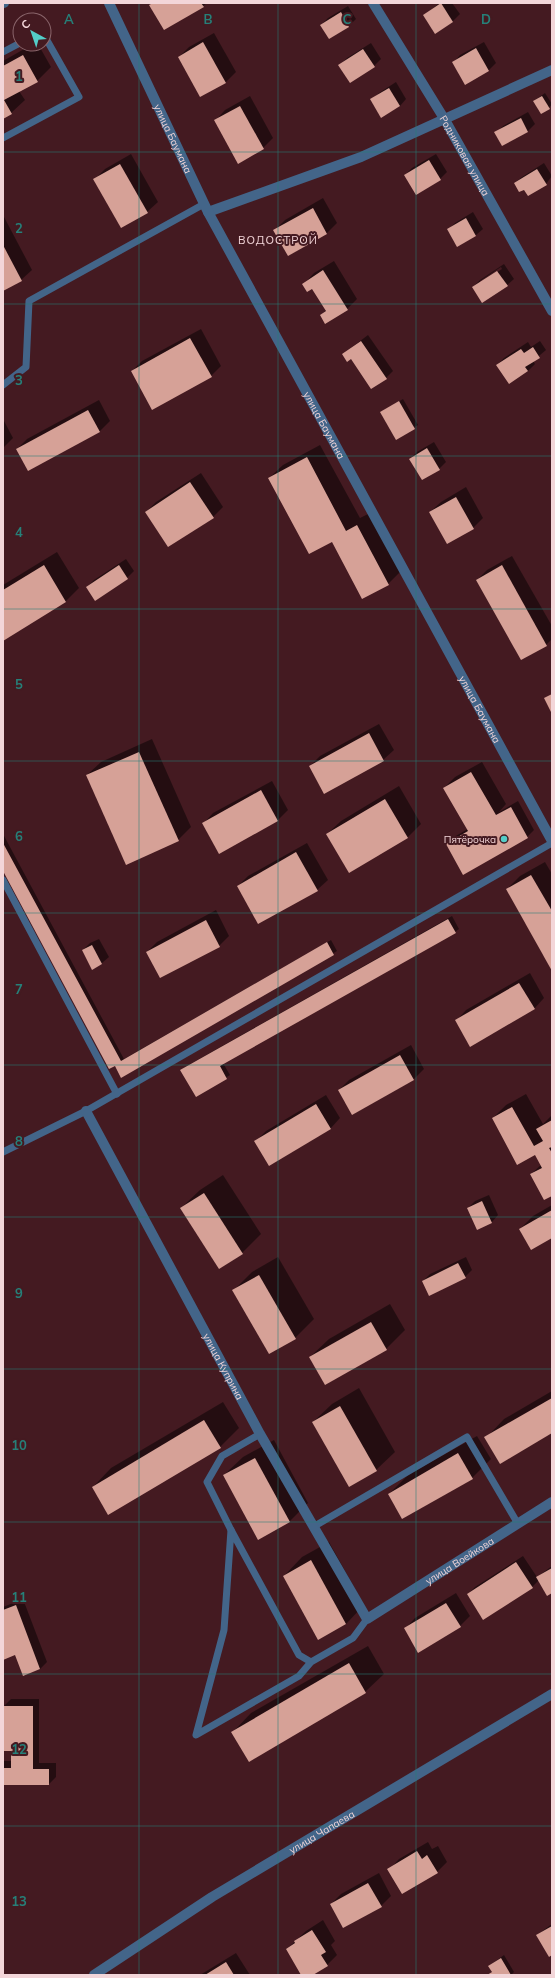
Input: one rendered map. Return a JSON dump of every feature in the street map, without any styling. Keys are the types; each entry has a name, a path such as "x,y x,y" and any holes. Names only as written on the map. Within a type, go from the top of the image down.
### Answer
{"street":[{"name":"улица Баумана","path":"109,3 206,208 552,842"},
{"name":"Родниковая улица","path":"373,3 445,120 552,311"},
{"path":"206,208 361,157 552,70"},
{"name":"улица Куприна","path":"86,1112 260,1434 367,1619"},
{"name":"улица Воейкова","path":"367,1619 552,1502"},
{"name":"улица Чапаева","path":"94,1975 212,1897 552,1694"}],"lane":[{"path":"3,52 12,47"},
{"path":"3,138 79,97 52,49"},
{"path":"3,385 26,367 29,301 206,208"},
{"path":"3,1152 86,1112 552,842"},
{"path":"3,880 117,1094"},
{"path":"260,1434 222,1456 207,1482 231,1530 299,1655 310,1662"},
{"path":"313,1527 467,1437 518,1524"},
{"path":"231,1530 224,1630 196,1735 299,1676 310,1662 353,1638 367,1619"}],"building":[{"path":"153,3 201,3 204,7 164,30 149,5"},
{"path":"441,3 453,22 435,34 423,15"},
{"path":"341,12 349,27 329,39 320,25"},
{"path":"203,42 226,83 200,97 178,57"},
{"path":"476,48 489,71 465,85 452,62"},
{"path":"363,49 375,67 350,83 338,65"},
{"path":"23,55 38,82 4,100 12,114 3,119 3,66"},
{"path":"389,88 400,106 381,118 370,99"},
{"path":"542,96 550,109 541,114 533,101"},
{"path":"240,106 264,149 238,164 214,120"},
{"path":"521,118 528,132 502,146 494,132"},
{"path":"429,160 441,180 416,195 404,175"},
{"path":"120,164 148,213 121,228 93,179"},
{"path":"537,169 547,185 528,196 524,190 519,192 514,183"},
{"path":"313,208 327,234 288,256 273,230"},
{"path":"466,218 476,236 457,247 447,229"},
{"path":"3,245 22,281 3,291"},
{"path":"323,270 348,310 325,324 320,315 326,311 312,289 307,292 302,284"},
{"path":"497,271 508,286 482,303 472,287"},
{"path":"190,338 212,377 152,410 131,371"},
{"path":"361,341 387,379 371,389 351,359 347,362 342,354"},
{"path":"533,347 540,358 525,367 528,371 509,384 496,365 521,349 524,353"},
{"path":"399,401 415,429 396,440 380,412"},
{"path":"88,410 100,432 28,471 16,449"},
{"path":"427,448 440,470 422,480 409,459"},
{"path":"307,457 346,531 357,525 389,585 362,599 332,542 309,554 268,478"},
{"path":"190,482 214,518 168,547 145,512"},
{"path":"456,497 474,529 447,544 429,512"},
{"path":"44,565 66,602 3,641 3,590"},
{"path":"119,565 128,579 95,601 86,587"},
{"path":"502,565 547,646 521,660 476,580"},
{"path":"552,694 552,714 544,698"},
{"path":"369,733 384,761 324,794 309,766"},
{"path":"139,752 179,841 126,865 86,775"},
{"path":"471,772 496,815 511,807 528,838 463,875 446,844 468,831 443,788"},
{"path":"261,790 278,821 219,854 202,823"},
{"path":"385,799 408,838 349,873 326,834"},
{"path":"3,843 121,1061 327,942 334,955 121,1078 115,1066 109,1069 3,871"},
{"path":"296,852 318,891 258,924 237,886"},
{"path":"531,875 552,911 552,971 506,889"},
{"path":"448,919 456,933 220,1066 227,1079 196,1097 180,1070"},
{"path":"206,920 220,947 160,978 146,952"},
{"path":"92,945 102,964 92,970 82,950"},
{"path":"519,983 535,1009 470,1047 455,1020"},
{"path":"400,1055 414,1080 352,1115 338,1090"},
{"path":"316,1104 331,1129 269,1166 254,1141"},
{"path":"512,1107 534,1146 543,1141 536,1129 552,1120 552,1147 549,1148 552,1153 552,1196 544,1200 530,1174 542,1168 535,1155 517,1165 492,1118"},
{"path":"204,1193 243,1254 219,1269 180,1208"},
{"path":"482,1201 492,1223 477,1230 467,1208"},
{"path":"552,1210 552,1238 531,1250 519,1229"},
{"path":"458,1263 466,1278 429,1296 422,1281"},
{"path":"259,1275 296,1339 269,1354 232,1290"},
{"path":"371,1322 387,1350 325,1385 309,1357"},
{"path":"552,1398 552,1433 500,1464 484,1437"},
{"path":"340,1406 377,1471 349,1487 312,1422"},
{"path":"204,1420 221,1448 108,1515 92,1487"},
{"path":"458,1453 473,1479 402,1519 388,1494"},
{"path":"255,1458 290,1522 258,1540 223,1475"},
{"path":"311,1560 346,1624 318,1640 283,1576"},
{"path":"516,1562 533,1588 483,1620 467,1594"},
{"path":"552,1568 552,1593 547,1596 536,1577"},
{"path":"446,1603 461,1627 418,1653 404,1628"},
{"path":"16,1605 40,1669 23,1676 15,1655 3,1660 3,1610"},
{"path":"349,1663 366,1693 249,1762 231,1732"},
{"path":"3,1706 33,1706 33,1769 49,1769 49,1785 3,1785 3,1768 11,1768 11,1751 3,1751"},
{"path":"417,1851 422,1859 427,1855 438,1873 402,1894 387,1869"},
{"path":"368,1883 382,1907 343,1928 330,1904"},
{"path":"552,1926 552,1955 549,1957 536,1935"},
{"path":"312,1930 326,1952 321,1955 328,1966 313,1975 301,1975 286,1949 295,1943 294,1941"},
{"path":"501,1958 511,1975 487,1975 492,1972 488,1966"},
{"path":"226,1962 234,1975 205,1975"}],"place":[{"name":"Пятёрочка","path":"504,839"}],"district":[{"name":"ВОДОСТРОЙ","path":"278,240"}]}
